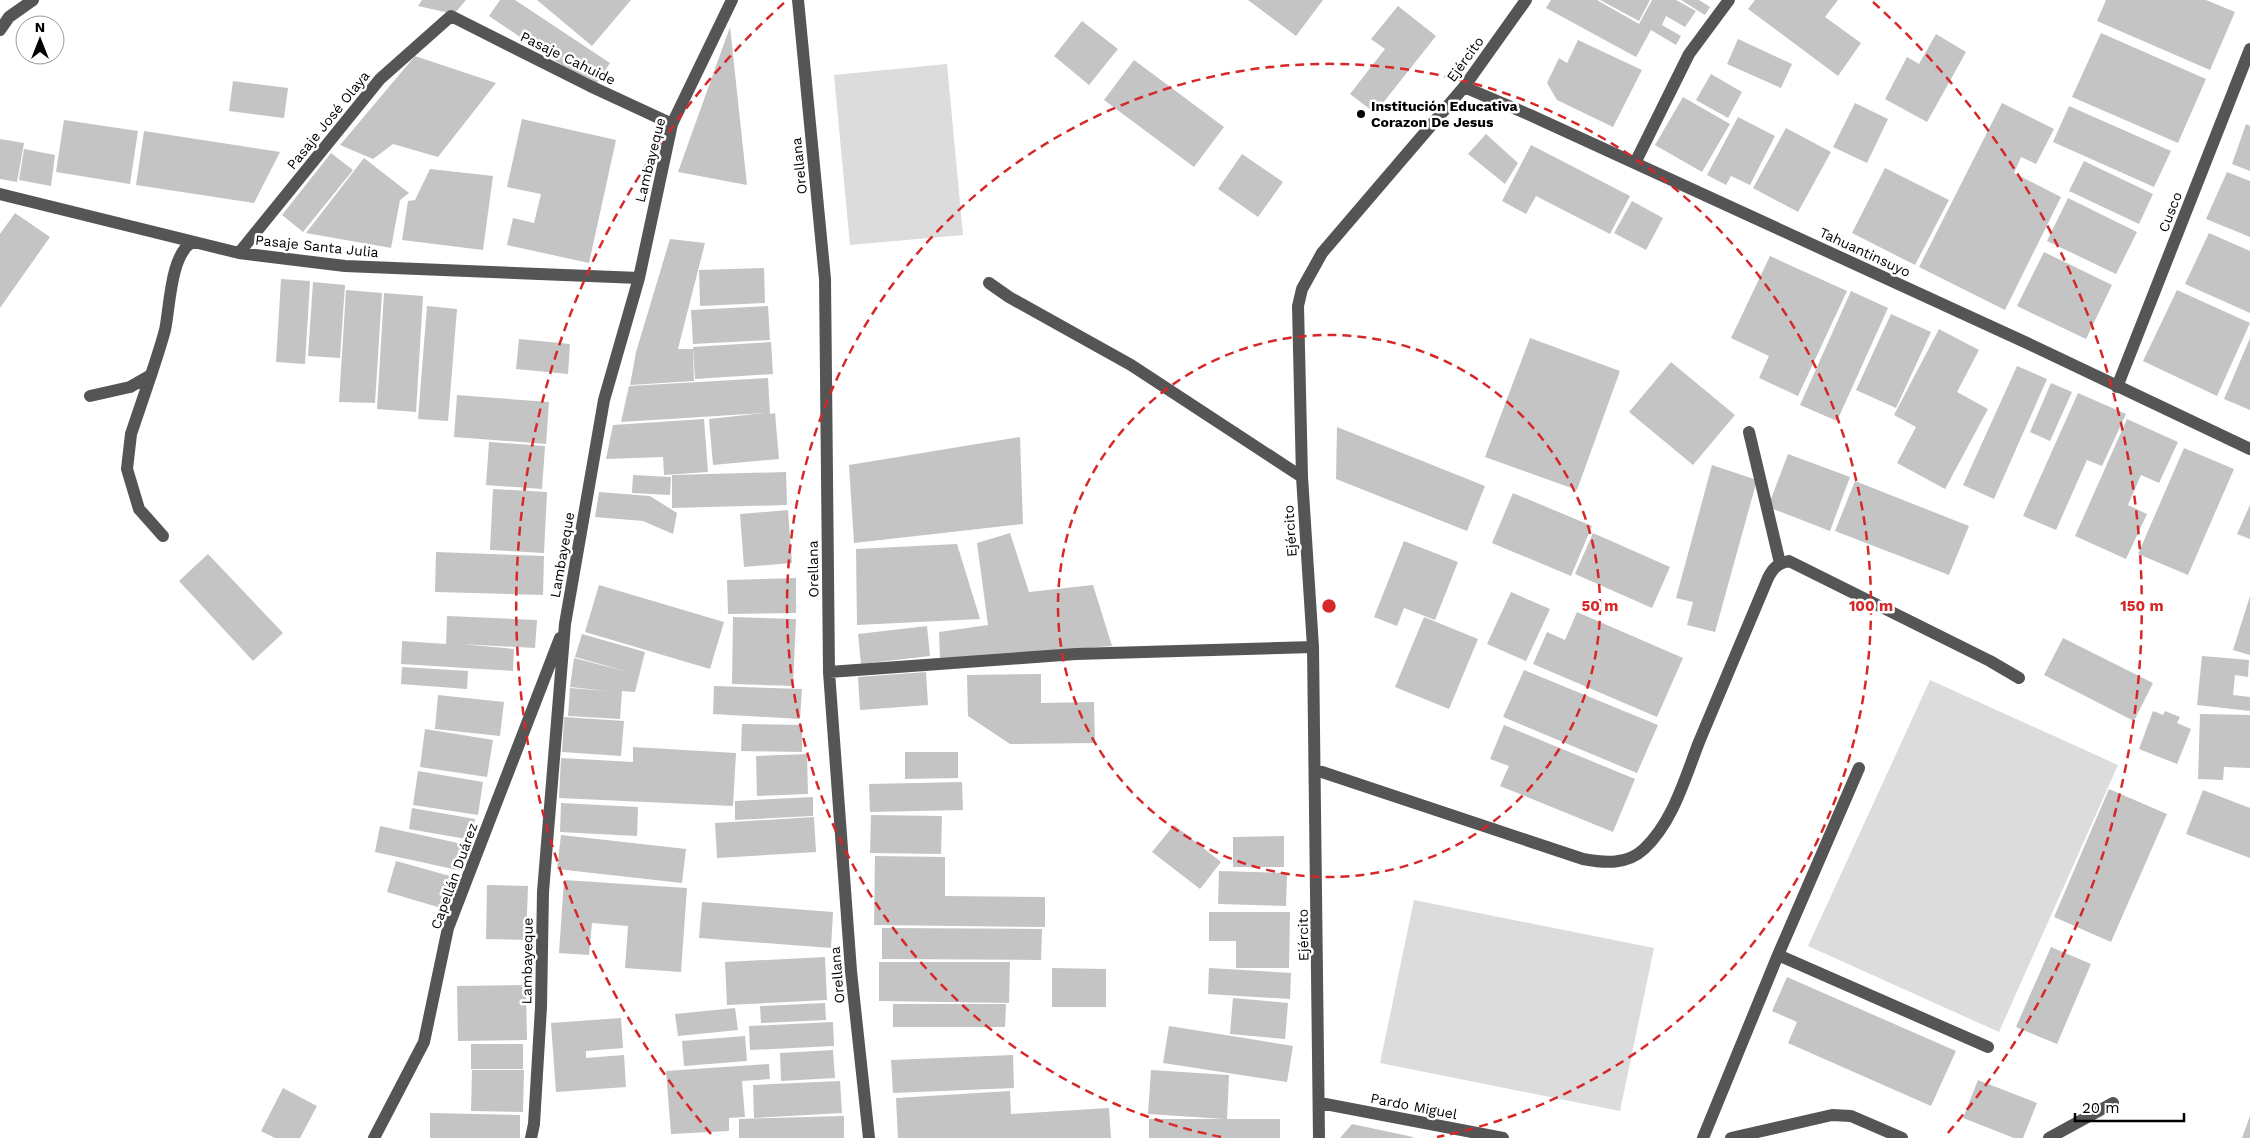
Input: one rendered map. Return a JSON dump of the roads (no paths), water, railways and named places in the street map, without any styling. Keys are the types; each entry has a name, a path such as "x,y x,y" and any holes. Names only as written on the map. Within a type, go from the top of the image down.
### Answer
{"street":[{"path":"0,30 9,17 33,0"},
{"name":"Lambayeque","path":"531,1138 534,1124 541,1007 543,892 565,624 604,400 639,278 672,124 732,0"},
{"name":"Orellana","path":"798,0 825,280 830,672 850,971 869,1138"},
{"name":"Ejército","path":"1319,1138 1313,647 1302,477 1297,323 1302,289 1322,253 1464,87 1526,0"},
{"path":"1635,163 1689,54 1729,0"},
{"name":"Pasaje Cahuide","path":"451,16 590,86 672,124"},
{"name":"Pasaje José Olaya","path":"239,252 380,79 451,16"},
{"name":"Cusco","path":"2117,387 2250,49"},
{"name":"Tahuantinsuyo","path":"1464,87 1635,163 2018,339 2250,449"},
{"name":"Pasaje Santa Julia","path":"0,194 239,252 345,266 639,278"},
{"path":"163,536 139,509 127,469 131,434 165,329 172,279 185,246 192,242"},
{"path":"989,283 1009,297 1131,364 1302,477"},
{"path":"90,396 130,387 151,375"},
{"path":"1749,432 1780,564"},
{"path":"1316,770 1583,859 1604,862 1622,861 1643,850 1660,831 1768,578 1773,568 1788,561 1800,565 1990,660 2019,678"},
{"name":"Capellán Duárez","path":"374,1138 424,1042 448,928 565,624"},
{"path":"830,672 1076,654 1313,647"},
{"path":"1703,1138 1778,955 1859,768"},
{"path":"1778,955 1988,1047"},
{"name":"Pardo Miguel","path":"1320,1103 1502,1138"},
{"path":"2049,1138 2113,1103"},
{"path":"1730,1138 1832,1115 1851,1116 1902,1138"}],"place":[{"name":"Institución Educativa Corazon De Jesus","path":"1361,114"}]}
